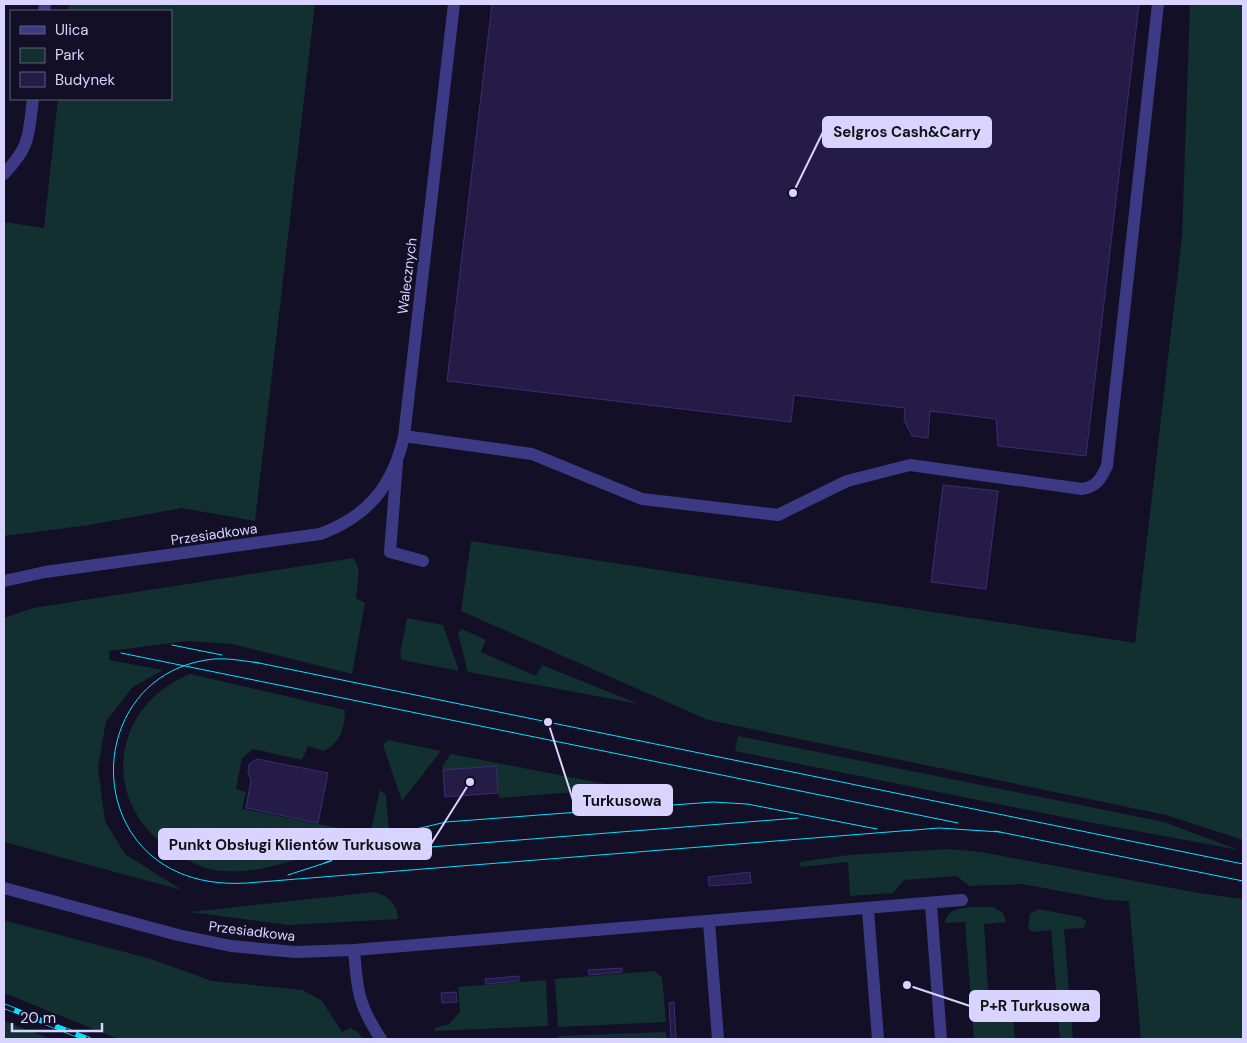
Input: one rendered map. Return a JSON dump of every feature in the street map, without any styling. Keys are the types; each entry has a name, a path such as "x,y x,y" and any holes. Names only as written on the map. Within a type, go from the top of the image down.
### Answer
{"street":[{"name":"Walecznych","path":"423,561 390,552 398,462 404,436 454,4"},
{"path":"404,436 532,454 642,499 778,516 847,481 910,465 1082,489 1092,488 1100,480 1107,466 1158,4"},
{"path":"4,174 19,158 25,147 33,100"},
{"name":"Przesiadkowa","path":"4,581 45,572 320,534 351,520 371,503 388,482 398,462"},
{"name":"Przesiadkowa","path":"4,888 178,935 231,946 285,952 354,950 868,910 962,900"},
{"path":"931,904 941,1039"},
{"path":"868,910 878,1039"},
{"path":"709,922 718,1039"},
{"path":"354,950 359,997 366,1017 381,1039"}],"green space":[{"path":"69,4 315,4 255,521 182,508 89,525 4,536 4,222 44,228 58,100 172,100 172,10 68,10"},
{"path":"1190,4 1243,4 1243,840 1166,815 708,720 461,611 471,541 1135,643 1182,237"},
{"path":"354,558 359,570 356,598 365,603 352,674 232,644 188,641 109,651 109,660 163,670 133,687 106,721 98,768 105,821 125,854 182,890 4,842 4,618 33,608"},
{"path":"407,618 443,625 459,671 402,660 400,654"},
{"path":"462,629 486,640 481,652 536,676 542,665 639,704 468,672 458,633"},
{"path":"190,674 345,710 341,734 335,743 324,751 308,746 302,760 253,749 242,758 236,789 246,792 242,809 364,833 310,855 271,867 233,871 205,868 179,855 153,836 136,813 126,787 123,761 129,735 142,711 162,690"},
{"path":"738,736 1164,822 1239,850 1088,822 735,751"},
{"path":"388,740 441,751 402,801 383,745"},
{"path":"451,754 626,788 499,798 496,767 443,770 443,765"},
{"path":"380,790 386,795 389,833 370,835"},
{"path":"948,849 981,852 1198,893 1243,899 1242,1039 1141,1039 1129,901 1108,900 1022,884 969,886 957,876 904,880 893,893 850,896 848,862 800,867 800,862 849,855"},
{"path":"375,892 391,901 396,909 398,919 288,925 190,912"},
{"path":"993,907 1003,913 1006,922 984,924 989,1004 1008,1003 1012,1007 1015,1039 974,1039 965,922 945,923 947,917 958,909"},
{"path":"1038,909 1080,917 1086,921 1084,928 1064,929 1073,1039 1060,1039 1051,930 1032,932 1028,928 1030,914"},
{"path":"7,921 151,959 212,981 303,990 322,1001 342,1032 350,1028 358,1032 363,1039 118,1039 4,993 4,923"},
{"path":"654,971 662,977 666,1022 558,1027 555,979"},
{"path":"546,980 548,1026 435,1031 435,1028 449,1024 460,1012 458,987"},
{"path":"4,1021 51,1039 4,1039"},
{"path":"666,1032 667,1039 558,1039 558,1036"}],"building":[{"path":"492,4 1139,4 1086,456 998,446 996,419 930,411 928,438 912,436 904,420 905,408 794,395 791,422 447,381"},
{"path":"943,485 998,491 986,589 931,582"},
{"path":"257,759 328,773 318,823 246,808 251,780 248,773 249,764"},
{"path":"496,766 498,793 445,797 443,770"},
{"path":"750,872 751,883 709,886 708,877"},
{"path":"622,968 622,972 589,975 588,970"},
{"path":"519,976 519,981 486,984 485,979"},
{"path":"456,992 457,1002 442,1003 441,993"},
{"path":"674,1002 676,1039 671,1039 669,1003"}],"tram line":[{"path":"172,645 222,655"},
{"path":"121,653 958,823"},
{"path":"259,663 231,659 214,659 168,673 136,701 118,739 114,780 125,821 150,855 191,877 247,883 939,828 1000,832"},
{"path":"254,662 1243,864"},
{"path":"324,863 412,830 446,822 713,802 747,804 877,829"},
{"path":"367,852 798,818"},
{"path":"995,831 1243,881"},
{"path":"288,875 331,861"}],"railway":[{"path":"4,1006 88,1039"}],"place":[{"name":"Selgros Cash&Carry","path":"793,193"},
{"name":"Turkusowa","path":"548,722"},
{"name":"Punkt Obsługi Klientów Turkusowa","path":"470,782"},
{"name":"P+R Turkusowa","path":"907,985"}]}
